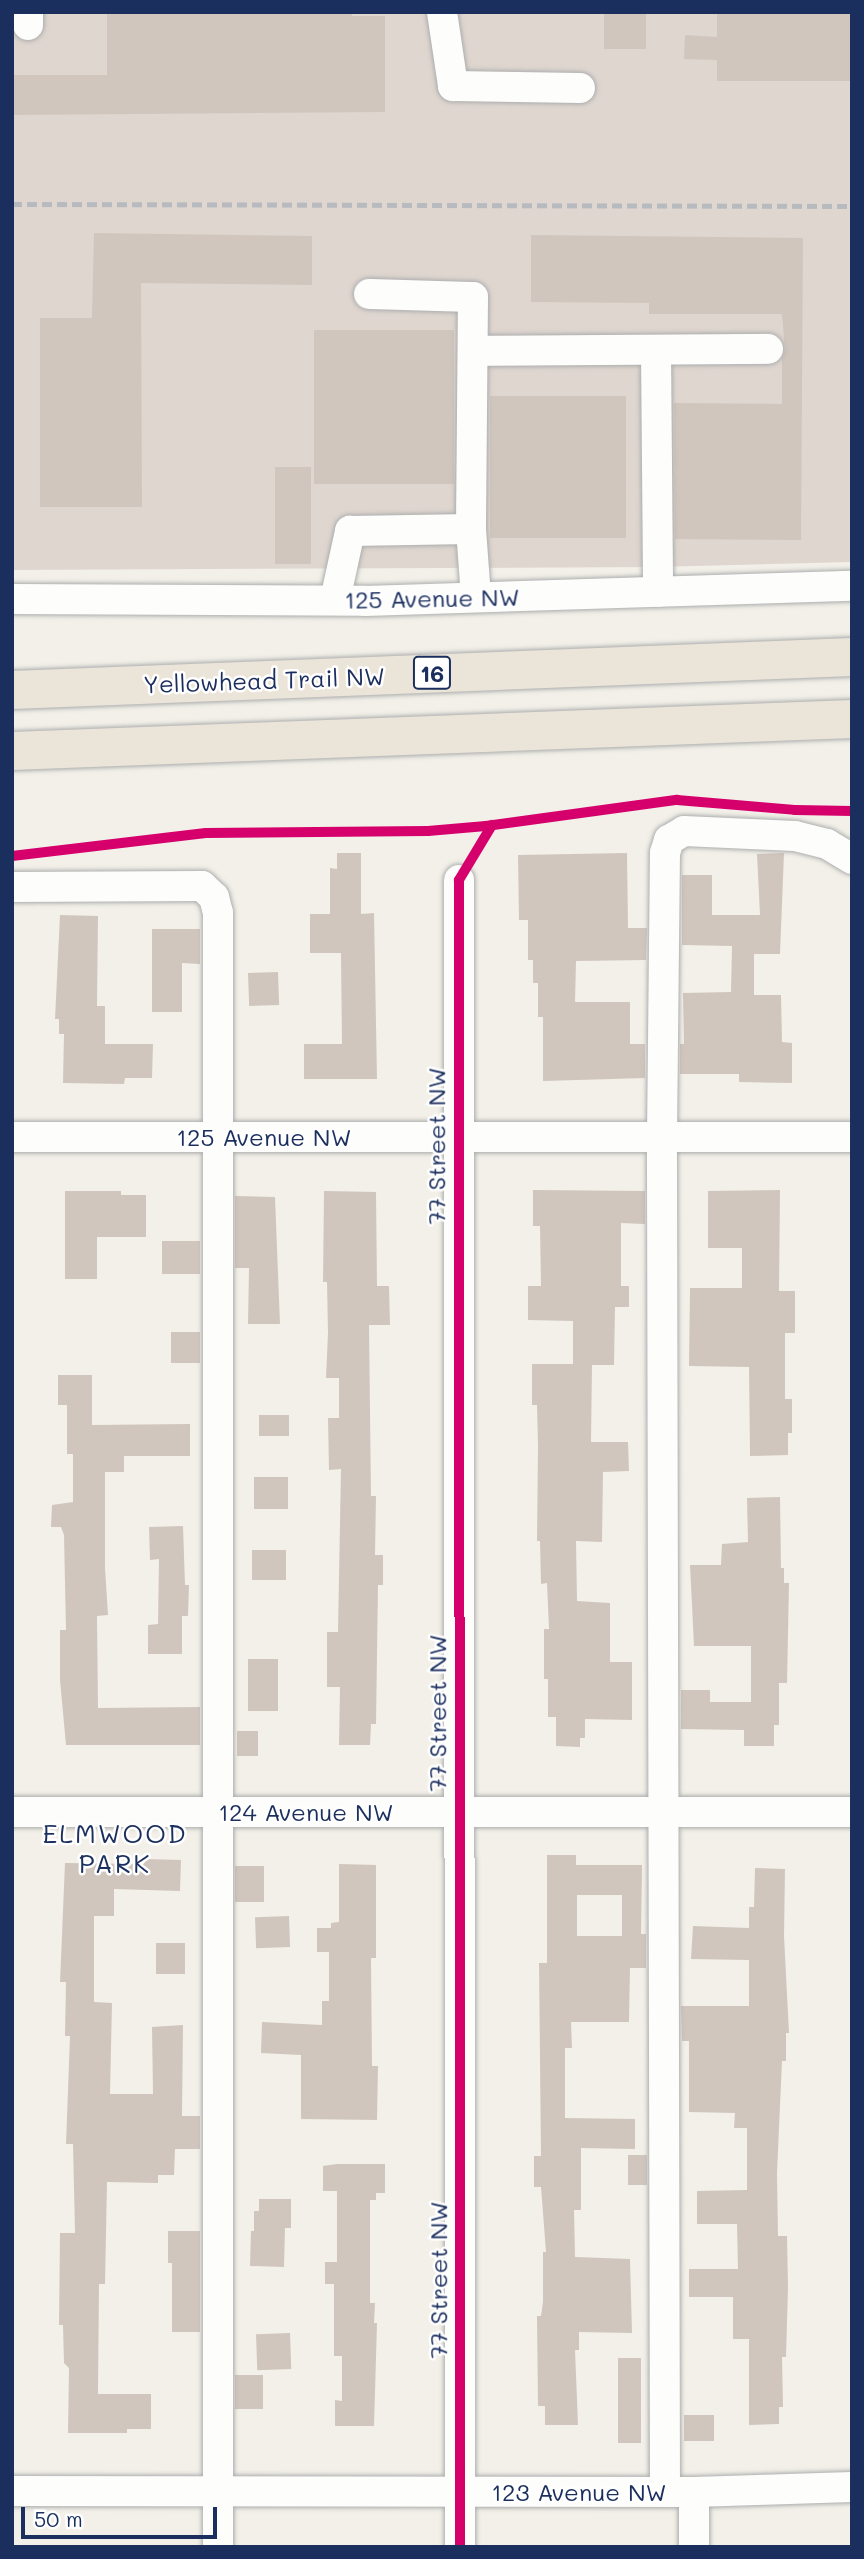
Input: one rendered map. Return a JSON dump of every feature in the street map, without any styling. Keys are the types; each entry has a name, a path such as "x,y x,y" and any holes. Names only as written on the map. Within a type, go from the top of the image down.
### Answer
{"highway":[{"name":"Yellowhead Trail NW","path":"12,690 852,657"},
{"path":"12,751 852,719"},
{"path":"12,772 301,741"}],"street":[{"path":"442,12 453,86 580,88"},
{"path":"369,294 473,297 471,529 475,597"},
{"path":"474,351 768,349"},
{"path":"656,350 658,592"},
{"path":"335,600 350,531 471,529"},
{"name":"125 Avenue NW","path":"12,598 335,600 852,586"},
{"path":"694,2547 679,2492 662,1812 662,1137 665,853 669,840 684,831 795,836 827,844 852,859"},
{"name":"77 Street NW","path":"459,880 457,1136 460,2547"},
{"path":"12,887 202,886 214,897 218,914 218,2547"},
{"name":"125 Avenue NW","path":"12,1137 852,1137"},
{"name":"124 Avenue NW","path":"12,1812 852,1812"},
{"name":"123 Avenue NW","path":"12,2491 679,2492 852,2487"}],"shaded area":[{"path":"12,12 852,12 852,562 655,567 12,570"}],"building":[{"path":"107,12 352,12 352,16 385,16 385,112 12,115 12,75 107,75"},
{"path":"604,12 646,12 646,49 604,49"},
{"path":"717,12 852,12 852,81 717,81 717,60 684,59 685,35 717,37"},
{"path":"94,233 312,236 312,285 141,283 142,507 40,507 40,318 92,318"},
{"path":"531,235 803,238 801,540 675,539 674,403 782,404 782,359 785,350 782,314 649,314 649,303 531,302"},
{"path":"314,330 454,330 454,484 314,484"},
{"path":"490,396 626,396 626,538 490,538"},
{"path":"275,467 311,467 311,564 275,564"},
{"path":"337,853 361,853 361,914 374,913 377,1079 304,1079 304,1044 342,1044 341,953 310,953 310,914 330,914 330,868 337,869"},
{"path":"627,853 628,928 647,928 646,960 576,961 575,1002 630,1002 630,1044 645,1044 645,1078 543,1081 543,1017 538,1017 538,983 533,983 533,960 528,960 528,920 519,920 518,855"},
{"path":"784,853 780,954 754,954 754,995 781,995 782,1042 792,1043 792,1083 739,1082 739,1074 680,1074 680,1044 684,1044 683,993 731,992 732,946 682,945 682,875 712,875 712,915 760,915 757,854"},
{"path":"60,915 98,916 97,1006 105,1006 105,1044 153,1044 152,1078 125,1078 124,1084 63,1083 64,1034 59,1034 59,1019 55,1019"},
{"path":"152,929 200,929 200,964 182,963 182,1012 152,1012"},
{"path":"278,972 279,1005 249,1006 248,973"},
{"path":"533,1190 645,1191 645,1224 621,1223 621,1286 629,1286 629,1307 615,1307 614,1365 592,1365 591,1442 628,1442 629,1471 603,1472 602,1542 576,1541 577,1601 610,1603 610,1662 632,1662 632,1720 585,1719 585,1738 580,1738 580,1747 556,1746 556,1717 548,1717 548,1679 544,1679 544,1629 549,1629 547,1583 541,1584 540,1541 537,1541 537,1405 532,1405 532,1364 573,1364 573,1321 528,1320 528,1286 541,1286 540,1226 533,1226"},
{"path":"780,1190 779,1291 795,1291 795,1333 785,1333 785,1399 792,1399 792,1433 788,1433 788,1455 750,1456 749,1367 689,1366 690,1288 742,1288 742,1248 708,1248 708,1191"},
{"path":"65,1191 121,1191 121,1195 146,1195 146,1237 97,1237 97,1279 65,1279"},
{"path":"324,1191 376,1192 377,1286 389,1286 390,1325 369,1325 371,1496 376,1496 375,1555 383,1555 383,1585 378,1585 376,1724 371,1724 370,1745 339,1745 340,1687 327,1687 327,1632 338,1632 341,1469 329,1470 328,1418 339,1418 339,1378 326,1378 328,1333 327,1282 323,1282"},
{"path":"235,1196 275,1197 280,1324 248,1324 249,1268 235,1268"},
{"path":"162,1241 200,1241 200,1274 162,1274"},
{"path":"171,1332 200,1332 200,1363 171,1363"},
{"path":"58,1375 92,1375 92,1425 190,1424 190,1456 124,1456 124,1472 105,1472 108,1615 97,1616 98,1708 200,1707 200,1745 66,1745 60,1680 60,1630 66,1630 64,1535 61,1527 51,1527 52,1505 73,1502 73,1454 67,1454 67,1405 58,1405"},
{"path":"259,1415 289,1415 289,1436 259,1436"},
{"path":"254,1477 288,1477 288,1509 254,1509"},
{"path":"780,1497 781,1568 784,1568 784,1583 789,1583 787,1683 779,1683 779,1725 774,1725 774,1746 744,1746 744,1730 681,1729 681,1690 710,1690 710,1702 751,1702 751,1646 694,1646 690,1565 721,1565 722,1544 748,1542 747,1498"},
{"path":"183,1526 185,1585 189,1585 188,1616 182,1616 182,1654 148,1654 148,1625 158,1624 159,1559 150,1560 149,1527"},
{"path":"252,1550 286,1550 286,1580 252,1580"},
{"path":"248,1659 278,1659 278,1711 248,1711"},
{"path":"237,1731 258,1731 258,1756 237,1756"},
{"path":"547,1855 576,1855 576,1865 642,1865 641,1934 646,1934 646,1968 630,1968 629,2022 571,2022 572,2048 565,2048 565,2118 635,2119 635,2149 581,2148 581,2210 574,2210 575,2257 630,2259 632,2333 579,2332 579,2350 575,2350 578,2425 545,2425 545,2406 538,2406 537,2316 541,2316 543,2302 543,2252 546,2252 541,2187 534,2187 534,2156 541,2156 539,1963 547,1963","holes":["577,1895 622,1895 622,1936 577,1936"]},
{"path":"145,1859 181,1860 180,1891 114,1889 114,1916 94,1916 94,2002 112,2003 110,2094 153,2094 152,2027 183,2025 182,2116 200,2116 200,2149 175,2149 174,2175 158,2175 158,2183 107,2182 105,2284 99,2284 98,2394 151,2394 151,2429 127,2429 127,2433 68,2433 69,2368 64,2363 63,2325 59,2325 60,2233 75,2233 73,2144 66,2144 70,2036 65,2036 66,1982 60,1982 65,1863 144,1864"},
{"path":"339,1864 376,1865 376,1958 371,1958 372,2066 378,2066 377,2120 301,2119 301,2055 261,2053 262,2022 322,2025 322,2001 329,2001 329,1952 317,1952 317,1928 331,1928 331,1923 339,1922"},
{"path":"235,1866 264,1866 264,1902 235,1902"},
{"path":"755,1868 785,1869 784,1936 789,2033 786,2033 786,2061 782,2061 777,2173 778,2236 787,2236 788,2288 786,2357 782,2357 783,2407 779,2407 779,2424 749,2425 749,2339 733,2339 733,2297 689,2297 689,2269 738,2269 737,2224 697,2224 697,2191 747,2190 747,2128 734,2128 735,2113 689,2112 689,2041 682,2041 681,2006 749,2006 749,1960 691,1959 693,1926 749,1928 749,1907 754,1907"},
{"path":"289,1916 290,1947 256,1948 255,1917"},
{"path":"156,1943 185,1943 185,1974 156,1974"},
{"path":"628,2155 647,2155 647,2185 628,2185"},
{"path":"385,2164 385,2193 376,2193 376,2200 370,2200 370,2303 375,2303 374,2323 377,2323 374,2426 335,2426 335,2400 342,2401 342,2356 334,2356 334,2284 325,2284 325,2262 337,2262 337,2191 323,2191 323,2166"},
{"path":"259,2199 291,2199 291,2228 285,2228 284,2267 250,2266 251,2231 254,2231 254,2211 259,2211"},
{"path":"168,2231 200,2231 200,2332 172,2332 172,2263 168,2263"},
{"path":"290,2333 291,2369 257,2370 256,2334"},
{"path":"618,2358 641,2358 641,2443 618,2443"},
{"path":"235,2375 263,2375 263,2409 235,2409"},
{"path":"684,2415 714,2415 714,2441 684,2441"}],"railway":[{"path":"12,204 852,206"}],"cycle path":[{"path":"12,856 206,833 428,831 486,826 677,800 795,810 852,811"},
{"path":"460,2547 459,880 492,825"}],"district":[{"name":"ELMWOOD PARK","path":"115,1849"}]}
